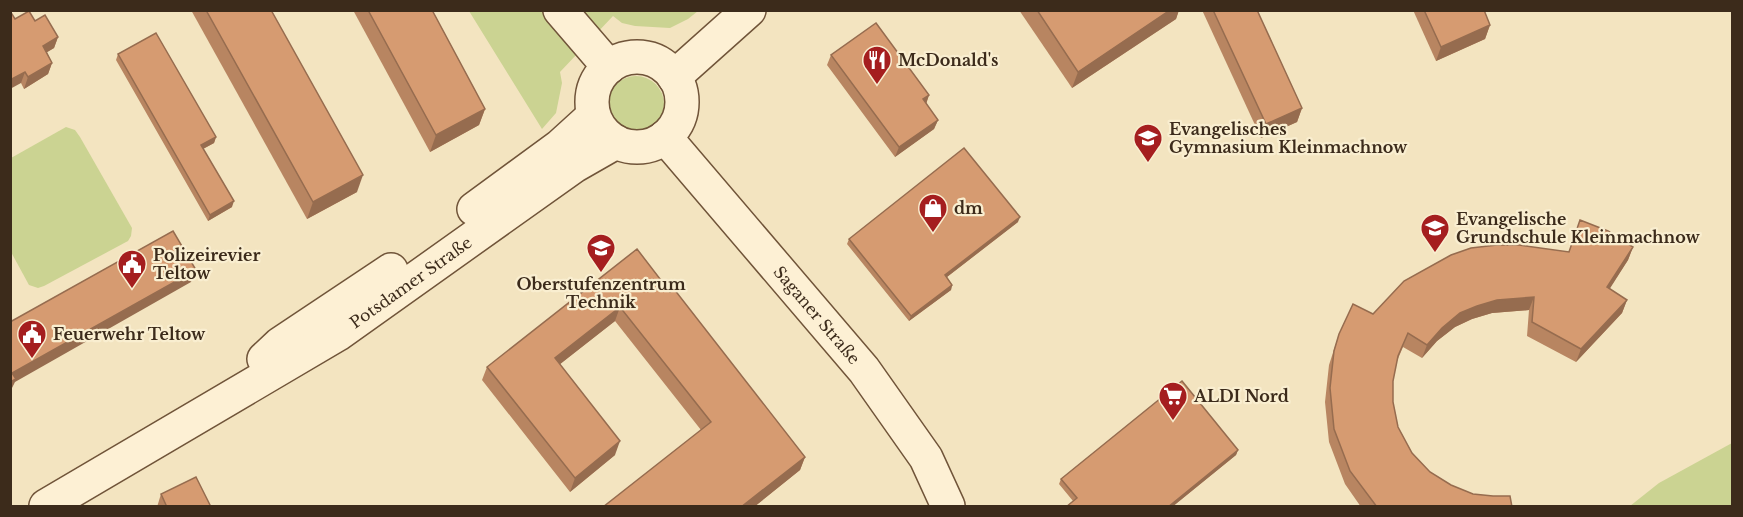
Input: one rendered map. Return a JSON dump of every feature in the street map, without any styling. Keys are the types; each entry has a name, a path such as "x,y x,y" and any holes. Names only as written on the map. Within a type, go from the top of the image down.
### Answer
{"street":[{"path":"560,10 609,67"},
{"path":"674,77 749,10"},
{"path":"626,59 647,59 660,64 674,77 679,87 681,109 678,120 665,138 654,144 628,147 606,135 598,126 591,105 599,77 609,67 626,59"},
{"name":"Potsdamer Straße","path":"200,416 280,344 384,274 551,153 594,116"},
{"name":"Saganer Straße","path":"665,138 864,370 926,458 948,507"},
{"name":"Potsdamer Straße","path":"46,507 338,334 574,166 616,142"}],"green space":[{"path":"469,11 698,11 670,28 635,26 622,23 613,16 560,72 562,83 556,113 542,129"},
{"path":"636,76 656,84 664,104 656,124 636,132 616,124 608,104 616,84"},
{"path":"66,127 75,130 80,137 132,228 131,236 128,241 38,288 29,285 11,252 11,158"},
{"path":"1732,443 1732,506 1630,506 1659,483"}],"building":[{"path":"206,10 271,10 363,175 313,202"},
{"path":"368,10 432,10 485,109 436,135"},
{"path":"1037,10 1170,10 1078,72"},
{"path":"1213,10 1257,10 1302,108 1266,124"},
{"path":"1424,10 1484,10 1490,25 1441,47"},
{"path":"10,11 15,19 29,11 35,21 45,15 58,37 43,46 52,63 28,77 25,72 10,80"},
{"name":"McDonald's","path":"876,23 929,95 923,99 938,120 899,147 831,55"},
{"path":"156,33 216,137 201,145 234,201 210,215 118,54"},
{"name":"dm","path":"964,148 1020,217 945,275 952,285 911,316 849,239"},
{"path":"1580,220 1608,231 1633,247 1607,287 1627,300 1581,349 1532,322 1534,297 1497,300 1460,313 1427,345 1408,333 1398,356 1393,381 1393,402 1398,427 1412,453 1430,472 1451,485 1473,494 1510,496 1512,507 1377,507 1350,471 1334,429 1330,388 1334,351 1353,304 1373,314 1404,281 1451,255 1471,248 1519,245 1569,252"},
{"path":"173,231 196,270 12,373 16,379 10,382 10,322"},
{"path":"637,249 670,292 674,289 805,457 741,507 603,507 711,422 620,307 555,358 620,441 575,478 487,367"},
{"name":"ALDI Nord","path":"1182,381 1238,450 1168,507 1066,507 1077,498 1061,479"},
{"path":"196,477 211,507 163,507 166,505 161,494"}],"place":[{"name":"McDonald's","path":"877,86"},
{"name":"Evangelisches Gymnasium Kleinmachnow","path":"1148,164"},
{"name":"dm","path":"933,234"},
{"name":"Evangelische Grundschule Kleinmachnow","path":"1435,254"},
{"name":"Oberstufenzentrum Technik","path":"601,274"},
{"name":"Polizeirevier Teltow","path":"132,290"},
{"name":"Feuerwehr Teltow","path":"32,360"},
{"name":"ALDI Nord","path":"1173,422"}]}
